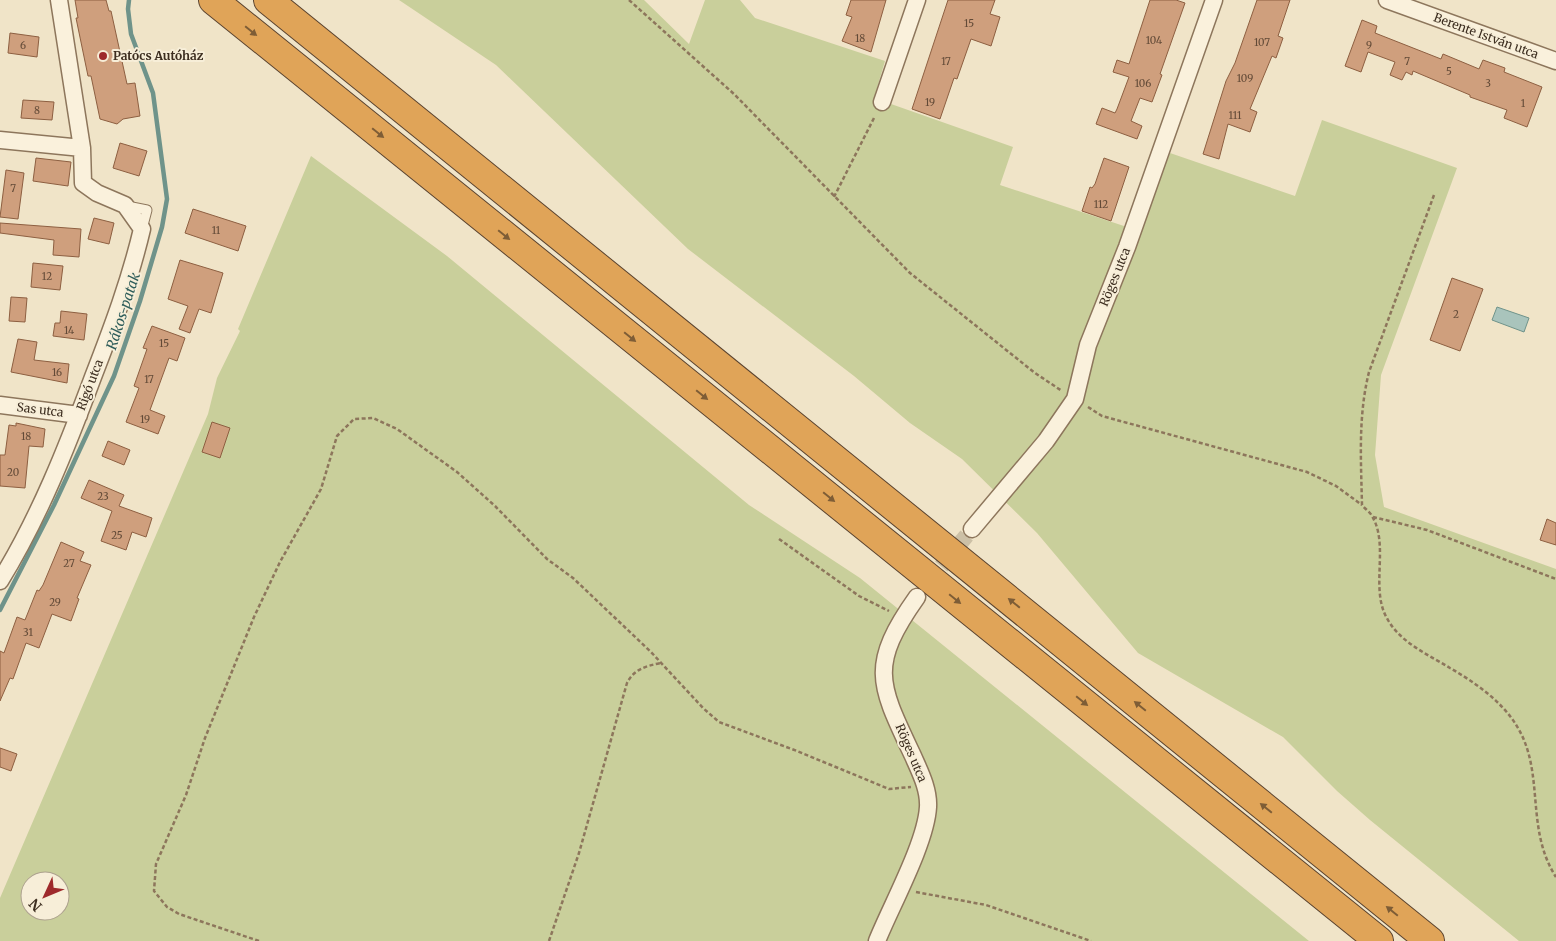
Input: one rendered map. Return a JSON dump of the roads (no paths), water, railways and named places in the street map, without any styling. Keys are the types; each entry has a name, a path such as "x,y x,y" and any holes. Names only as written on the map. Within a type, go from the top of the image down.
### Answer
{"highway":[{"path":"213,0 1379,941"},
{"path":"268,0 1430,941"}],"street":[{"name":"Rigó utca","path":"0,581 28,532 79,415 131,275 142,229 125,205 97,193 83,183 82,148 59,0"},
{"path":"882,102 917,0"},
{"name":"Röges utca","path":"972,529 1046,441 1075,399 1088,345 1127,247 1214,0"},
{"name":"Berente István utca","path":"1387,0 1556,61"},
{"path":"0,140 82,148"},
{"name":"Sas utca","path":"0,405 79,415"},
{"name":"Röges utca","path":"877,941 923,832 928,807 924,784 895,716 884,681 884,657 892,633 916,597"}],"water":[{"path":"1497,307 1529,318 1524,332 1492,320"}],"waterway":[{"name":"Rákos-patak","path":"0,610 54,505 114,376 140,301 162,227 167,199 153,93 131,34 128,9 129,0"}],"tunnel":[{"path":"926,585 972,529"}],"place":[{"name":"Patócs Autóház","path":"103,56"}]}
